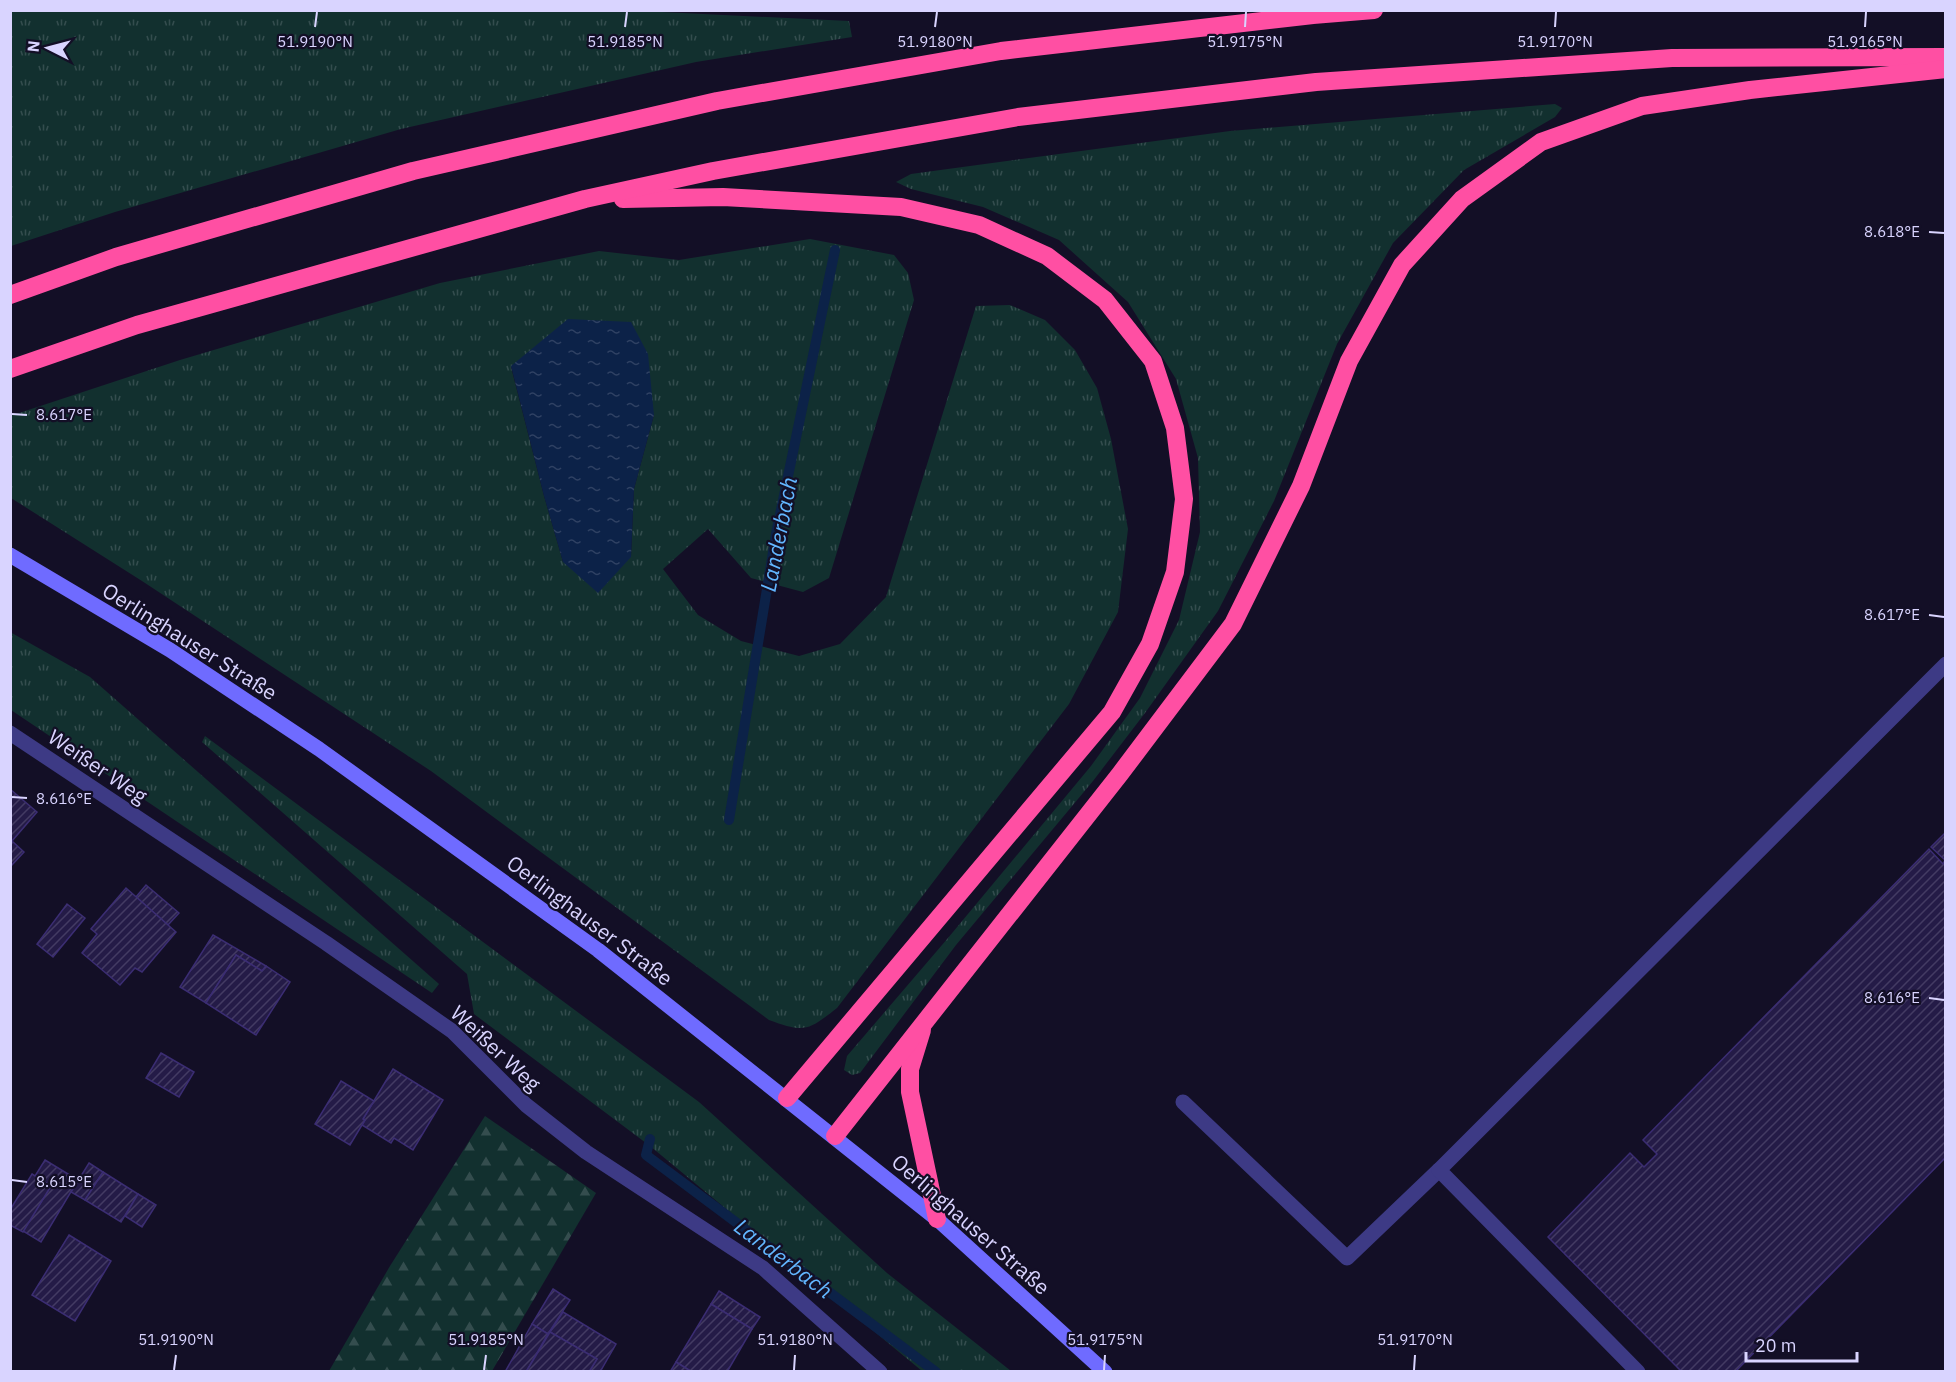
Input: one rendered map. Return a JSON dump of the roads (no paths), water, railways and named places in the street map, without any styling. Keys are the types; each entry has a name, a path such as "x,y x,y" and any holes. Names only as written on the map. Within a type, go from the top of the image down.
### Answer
{"highway":[{"path":"10,295 116,257 413,171 717,101 1001,51 1374,10"},
{"path":"10,369 137,325 585,199 713,171 1018,117 1316,82 1672,58 1946,57"},
{"path":"835,1136 1120,774 1233,624 1301,486 1349,361 1402,265 1462,199 1541,142 1642,106 1750,90 1946,69"},
{"path":"585,199 723,197 901,207 979,225 1047,256 1105,300 1153,361 1175,428 1184,499 1174,572 1150,644 1112,712 787,1098"},
{"path":"925,1021 910,1069 910,1092 937,1219"}],"main road":[{"name":"Oerlinghauser Straße","path":"10,555 170,650 319,749 597,950 787,1098 937,1219 1105,1371"}],"street":[{"path":"1183,1102 1347,1258 1439,1170 1946,664"},
{"name":"Weißer Weg","path":"10,733 452,1031 526,1105 586,1152 763,1268 880,1371"},
{"path":"1439,1170 1638,1371"}],"water":[{"path":"568,319 631,322 648,354 654,415 634,489 631,557 598,593 563,562 511,366"}],"waterway":[{"name":"Landerbach","path":"729,820 776,534 835,250"},
{"name":"Landerbach","path":"650,1139 646,1155 936,1372"}]}
